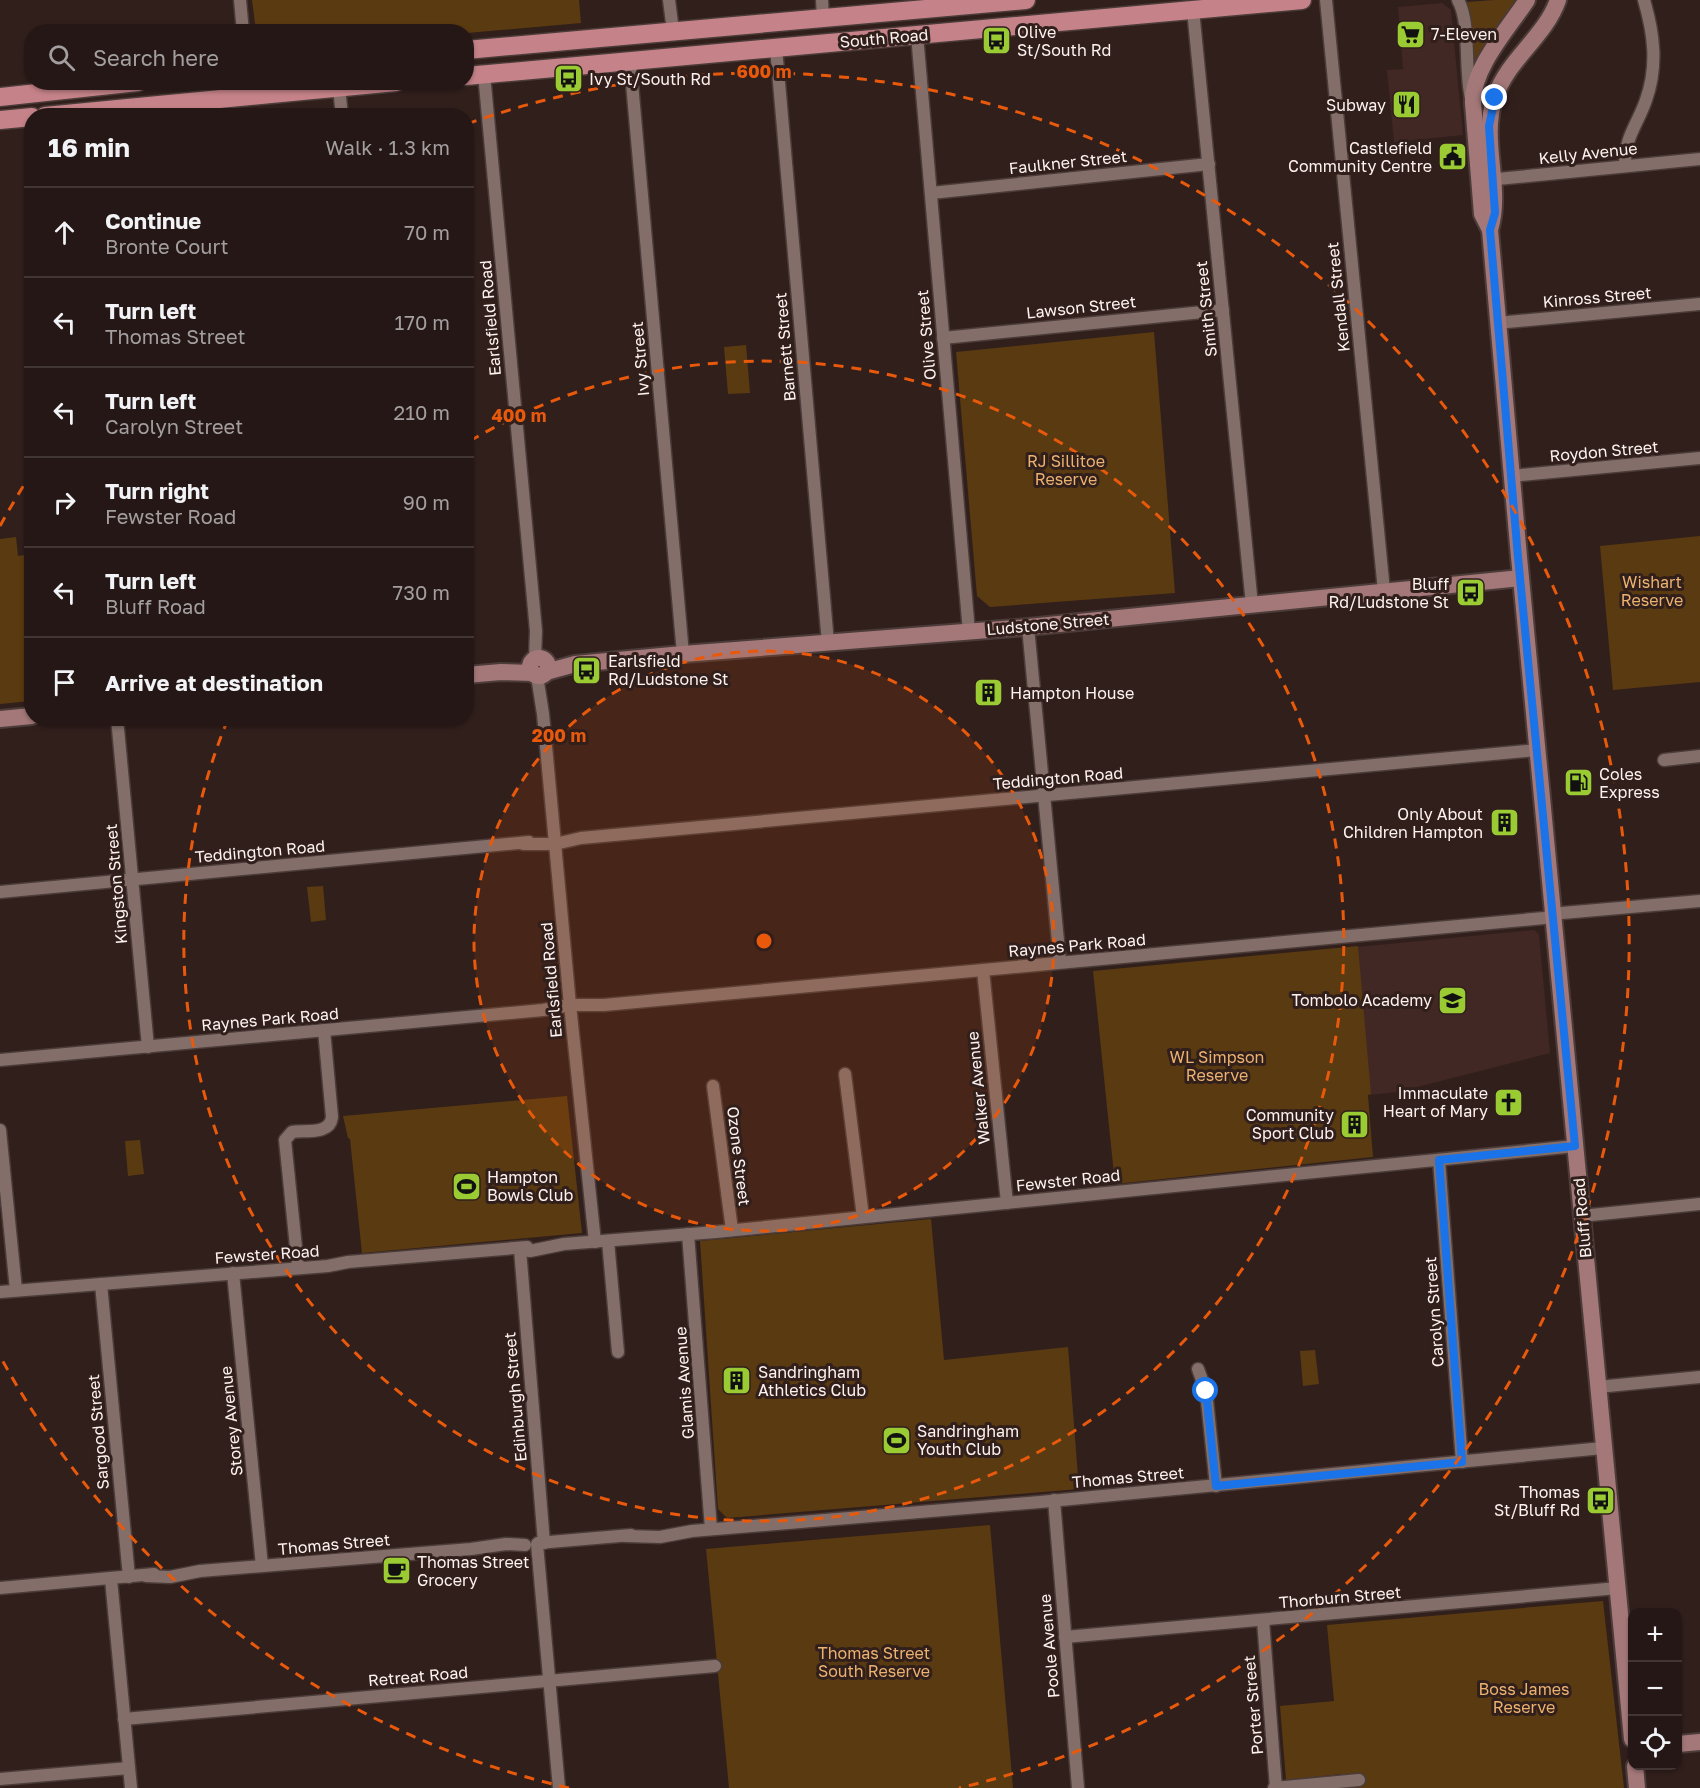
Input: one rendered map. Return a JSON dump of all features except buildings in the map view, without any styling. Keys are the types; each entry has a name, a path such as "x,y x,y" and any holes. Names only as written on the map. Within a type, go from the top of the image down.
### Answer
{"main road":[{"name":"South Road","path":"474,49 673,31 823,9 915,10 968,2 1026,0"},
{"name":"South Road","path":"475,75 1302,0"},
{"name":"Bluff Road","path":"1527,0 1480,71 1473,94 1473,108 1486,180 1495,213 1490,230 1497,323 1630,1716"},
{"name":"Bluff Road","path":"1486,180 1489,126 1495,98 1508,72 1547,22 1558,0"},
{"path":"915,10 917,36"},
{"path":"474,49 475,75"},
{"path":"0,97 62,90"},
{"path":"189,108 324,90"},
{"path":"34,93 35,108"},
{"path":"0,120 24,118"},
{"name":"Ludstone Street","path":"474,674 682,654 1028,627 1521,578"},
{"path":"0,719 24,717"},
{"path":"1682,1744 1700,1742"},
{"path":"1636,1770 1638,1788"}],"street":[{"path":"240,0 242,24"},
{"path":"669,0 673,31"},
{"name":"Kendall Street","path":"1326,0 1384,591"},
{"name":"Bluff Road","path":"1458,0 1462,12 1468,83 1473,108"},
{"path":"1625,165 1627,140 1646,101 1653,76 1653,38 1644,0"},
{"name":"Smith Street","path":"1193,10 1252,605"},
{"name":"Olive Street","path":"917,36 969,632"},
{"name":"Barnett Street","path":"776,48 828,643"},
{"name":"Ivy Street","path":"630,61 682,654"},
{"name":"Earlsfield Road","path":"475,75 536,631 570,1008 595,1242"},
{"path":"339,90 341,108"},
{"name":"Kelly Avenue","path":"1486,180 1700,159"},
{"name":"Faulkner Street","path":"931,193 1209,164"},
{"name":"Kinross Street","path":"1497,323 1700,304"},
{"name":"Lawson Street","path":"943,338 1223,310"},
{"name":"Roydon Street","path":"1511,476 1700,458"},
{"path":"1028,627 1060,962"},
{"name":"Kingston Street","path":"118,726 148,1047"},
{"name":"Teddington Road","path":"0,892 1537,750"},
{"path":"1664,760 1700,756"},
{"name":"Raynes Park Road","path":"0,1060 1553,916 1567,918 1589,912 1700,902"},
{"name":"Walker Avenue","path":"983,970 1007,1203"},
{"path":"298,1267 285,1140 292,1132 326,1128 330,1124 332,1117 324,1030"},
{"path":"845,1074 863,1217"},
{"name":"Ozone Street","path":"713,1086 732,1230"},
{"path":"0,1131 16,1290"},
{"name":"Fewster Road","path":"16,1290 520,1249 536,1250 564,1244 732,1230 1575,1146"},
{"name":"Carolyn Street","path":"1439,1160 1462,1462"},
{"path":"1581,1216 1700,1204"},
{"name":"Glamis Avenue","path":"688,1234 711,1529"},
{"path":"608,1241 618,1352"},
{"name":"Edinburgh Street","path":"520,1249 535,1544 559,1788"},
{"name":"Storey Avenue","path":"233,1273 262,1566"},
{"name":"Sargood Street","path":"101,1284 129,1578"},
{"path":"0,1287 16,1290"},
{"path":"0,1292 16,1290"},
{"path":"1197,1369 1206,1391 1216,1486"},
{"path":"1598,1387 1700,1377"},
{"name":"Thomas Street","path":"0,1588 129,1578 179,1570 200,1571 471,1549 502,1549 667,1530 692,1531 1216,1486 1603,1448"},
{"name":"Poole Avenue","path":"1054,1500 1078,1788"},
{"path":"111,1579 131,1788"},
{"path":"0,1580 0,1588"},
{"name":"Thorburn Street","path":"1065,1637 1618,1588"},
{"name":"Porter Street","path":"1263,1620 1275,1788"},
{"name":"Retreat Road","path":"124,1719 715,1666"},
{"path":"0,1779 129,1767"},
{"path":"1275,1788 1359,1780"}],"shaded area":[{"path":"1442,3 1451,10 1463,135 1394,142 1387,70 1403,69 1398,7"},
{"name":"Tombolo Academy","path":"1534,930 1539,934 1550,1053 1398,1092 1369,1095 1357,947"}],"green space":[{"path":"252,0 579,0 581,23 474,32 474,24 255,24"},
{"path":"1515,0 1473,73 1466,2"},
{"name":"RJ Sillitoe Reserve","path":"1154,332 1175,593 990,607 977,596 956,352"},
{"path":"746,345 750,393 728,394 724,347"},
{"name":"Wishart Reserve","path":"1700,536 1700,682 1613,690 1600,546"},
{"path":"16,537 18,556 24,555 24,702 0,704 0,539"},
{"path":"323,886 326,920 311,922 307,887"},
{"name":"WL Simpson Reserve","path":"1358,946 1371,1094 1368,1095 1373,1157 1115,1184 1093,971"},
{"name":"Hampton Bowls Club","path":"567,1096 582,1233 362,1253 350,1139 343,1116"},
{"path":"140,1140 144,1174 128,1176 125,1141"},
{"path":"931,1219 944,1360 1068,1347 1079,1489 727,1518 718,1509 700,1241"},
{"path":"1315,1350 1319,1384 1303,1386 1300,1351"},
{"name":"Thomas Street South Reserve","path":"990,1525 1013,1788 729,1788 706,1549"},
{"name":"Boss James Reserve","path":"1603,1601 1624,1788 1344,1788 1342,1774 1286,1780 1280,1706 1334,1701 1327,1625"}],"place":[{"name":"7-Eleven","path":"1410,34"},
{"name":"Olive St/South Rd","path":"996,41"},
{"name":"Ivy St/South Rd","path":"568,79"},
{"name":"Subway","path":"1407,105"},
{"name":"Castlefield Community Centre","path":"1453,157"},
{"name":"Bluff Rd/Ludstone St","path":"1470,593"},
{"name":"Earlsfield Rd/Ludstone St","path":"587,670"},
{"name":"Hampton House","path":"989,693"},
{"name":"Coles Express","path":"1578,783"},
{"name":"Only About Children Hampton","path":"1504,823"},
{"name":"Tombolo Academy","path":"1453,1000"},
{"name":"Immaculate Heart of Mary","path":"1509,1102"},
{"name":"Community Sport Club","path":"1355,1124"},
{"name":"Hampton Bowls Club","path":"466,1186"},
{"name":"Sandringham Athletics Club","path":"737,1381"},
{"name":"Sandringham Youth Club","path":"896,1440"},
{"name":"Thomas St/Bluff Rd","path":"1601,1501"},
{"name":"Thomas Street Grocery","path":"396,1571"}],"route":[{"path":"1206,1391 1216,1486 1462,1462 1439,1160 1575,1146 1497,323 1490,230 1495,213 1489,134 1495,98"}]}
